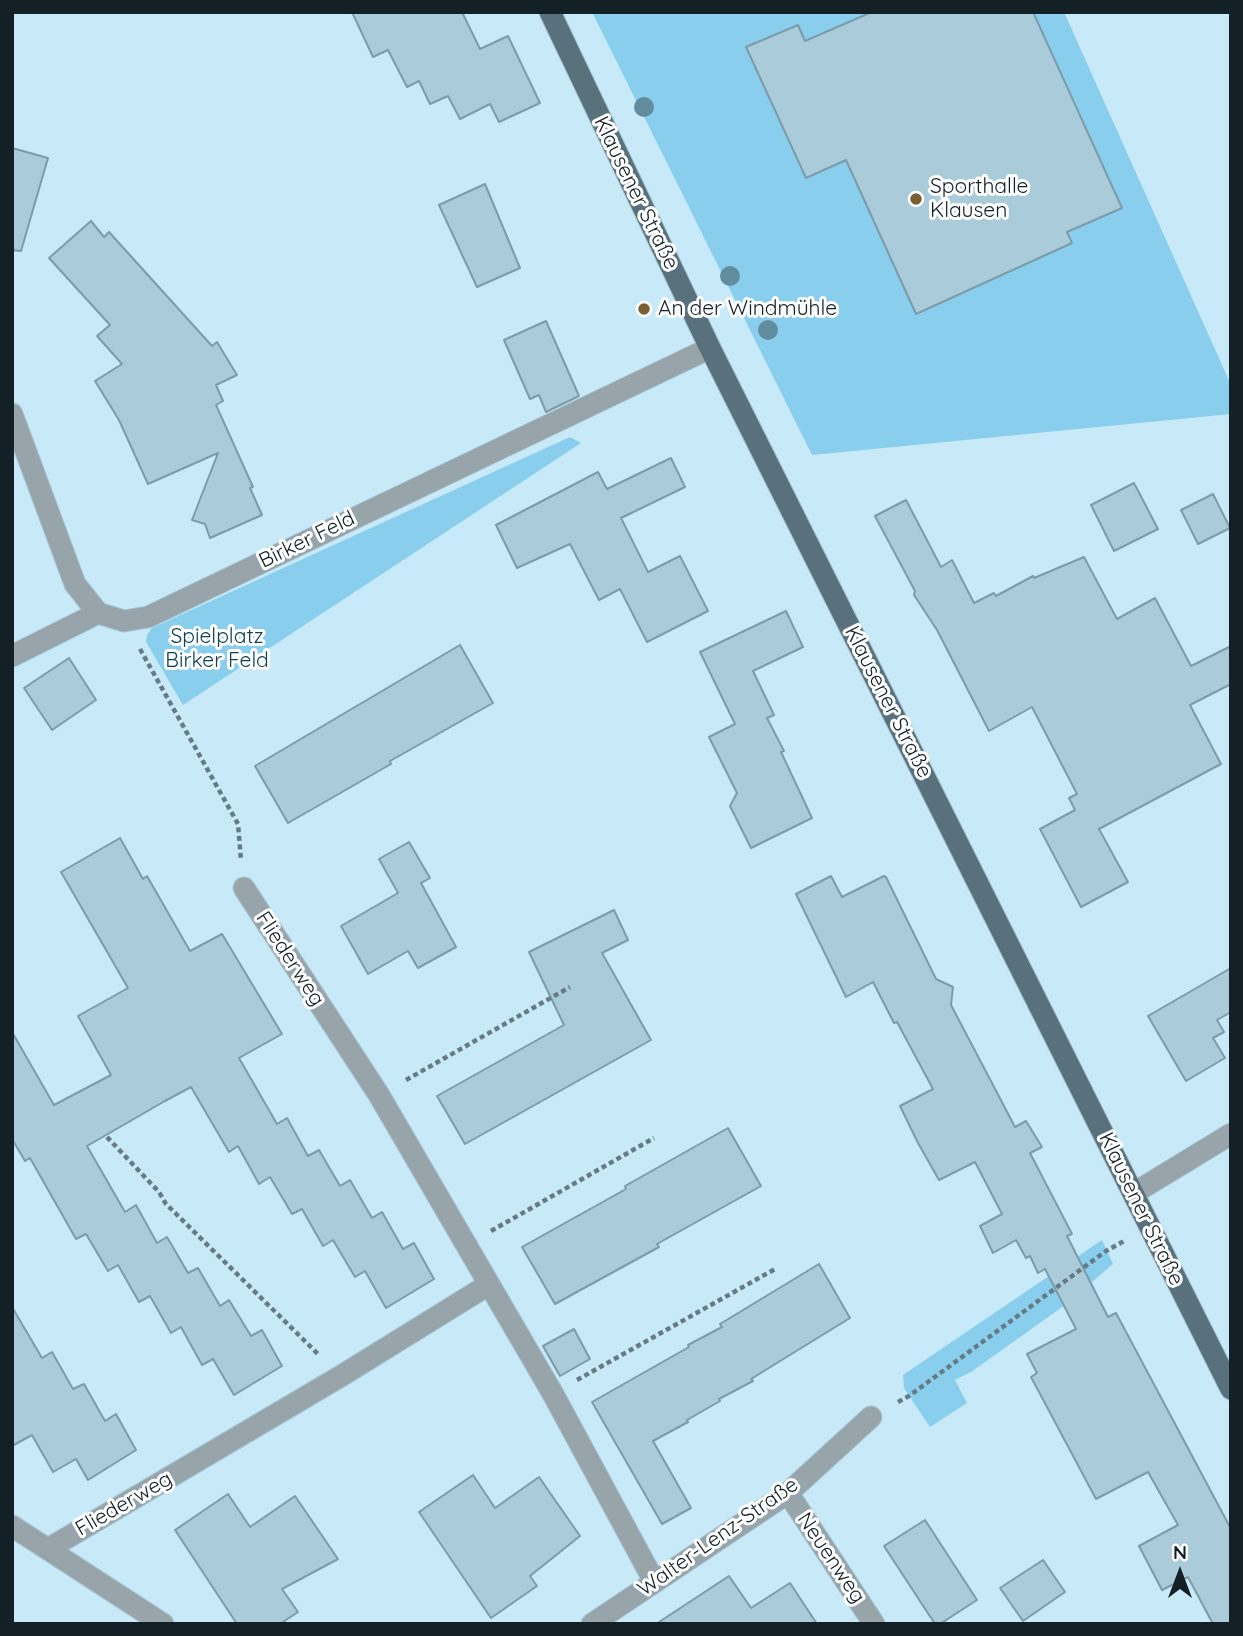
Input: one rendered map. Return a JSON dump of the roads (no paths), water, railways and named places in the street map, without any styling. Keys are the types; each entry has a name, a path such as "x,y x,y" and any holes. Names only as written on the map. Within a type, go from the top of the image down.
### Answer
{"main road":[{"name":"Klausener Straße","path":"550,12 710,348 1231,1388"}],"street":[{"name":"Birker Feld","path":"98,613 124,621 148,617 710,348"},
{"path":"12,414 75,584 98,613 12,656"},
{"name":"Fliederweg","path":"244,888 379,1095 552,1394 654,1581"},
{"path":"1134,1193 1231,1133"},
{"name":"Fliederweg","path":"48,1549 341,1376 488,1285"},
{"name":"Walter-Lenz-Straße","path":"592,1624 788,1493 871,1417"},
{"name":"Neuenweg","path":"788,1493 874,1624"},
{"path":"12,1526 163,1624"}],"place":[{"name":"Sporthalle Klausen","path":"916,199"},
{"name":"An der Windmühle","path":"644,309"}],"park label":[{"name":"Spielplatz Birker Feld","path":"217,649"}]}
